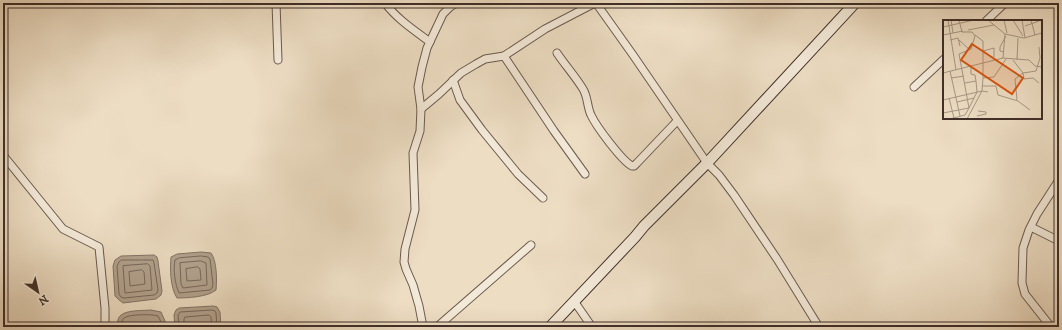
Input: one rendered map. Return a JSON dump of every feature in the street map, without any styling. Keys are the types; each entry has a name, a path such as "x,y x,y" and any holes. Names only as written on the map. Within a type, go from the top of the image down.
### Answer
{"street":[{"path":"276,3 278,60"},
{"path":"385,3 404,22 430,42"},
{"path":"423,327 413,285 404,262 415,210 413,153 420,131 421,109 418,87 422,67 430,42 443,14 456,3"},
{"path":"421,109 461,73 485,59 504,56 546,29 596,3 707,163 719,175 738,201 777,259 819,327"},
{"path":"987,20 1005,3"},
{"path":"550,327 644,226 707,163 853,4"},
{"path":"557,53 583,90 588,100 589,111 592,117 627,164 634,166 678,121"},
{"path":"504,56 554,131 585,174"},
{"path":"914,87 943,60"},
{"path":"453,80 460,100 475,122 518,174 543,198"},
{"path":"3,155 63,230 99,247 105,308 105,327"},
{"path":"1051,327 1025,294 1022,283 1023,248 1030,227 1059,180"},
{"path":"1030,227 1059,241"},
{"path":"437,327 530,245"},
{"path":"574,301 592,327"}],"water":[{"path":"201,252 211,253 213,256 216,271 216,290 203,296 177,298 172,283 171,257 177,254"},
{"path":"154,255 157,257 158,261 162,291 161,295 156,299 123,303 115,296 113,266 115,260 121,256"},
{"path":"217,307 220,312 221,327 175,327 174,315 176,310 179,308"},
{"path":"151,310 161,312 165,321 165,327 118,327 118,320 123,314 132,311"}]}
